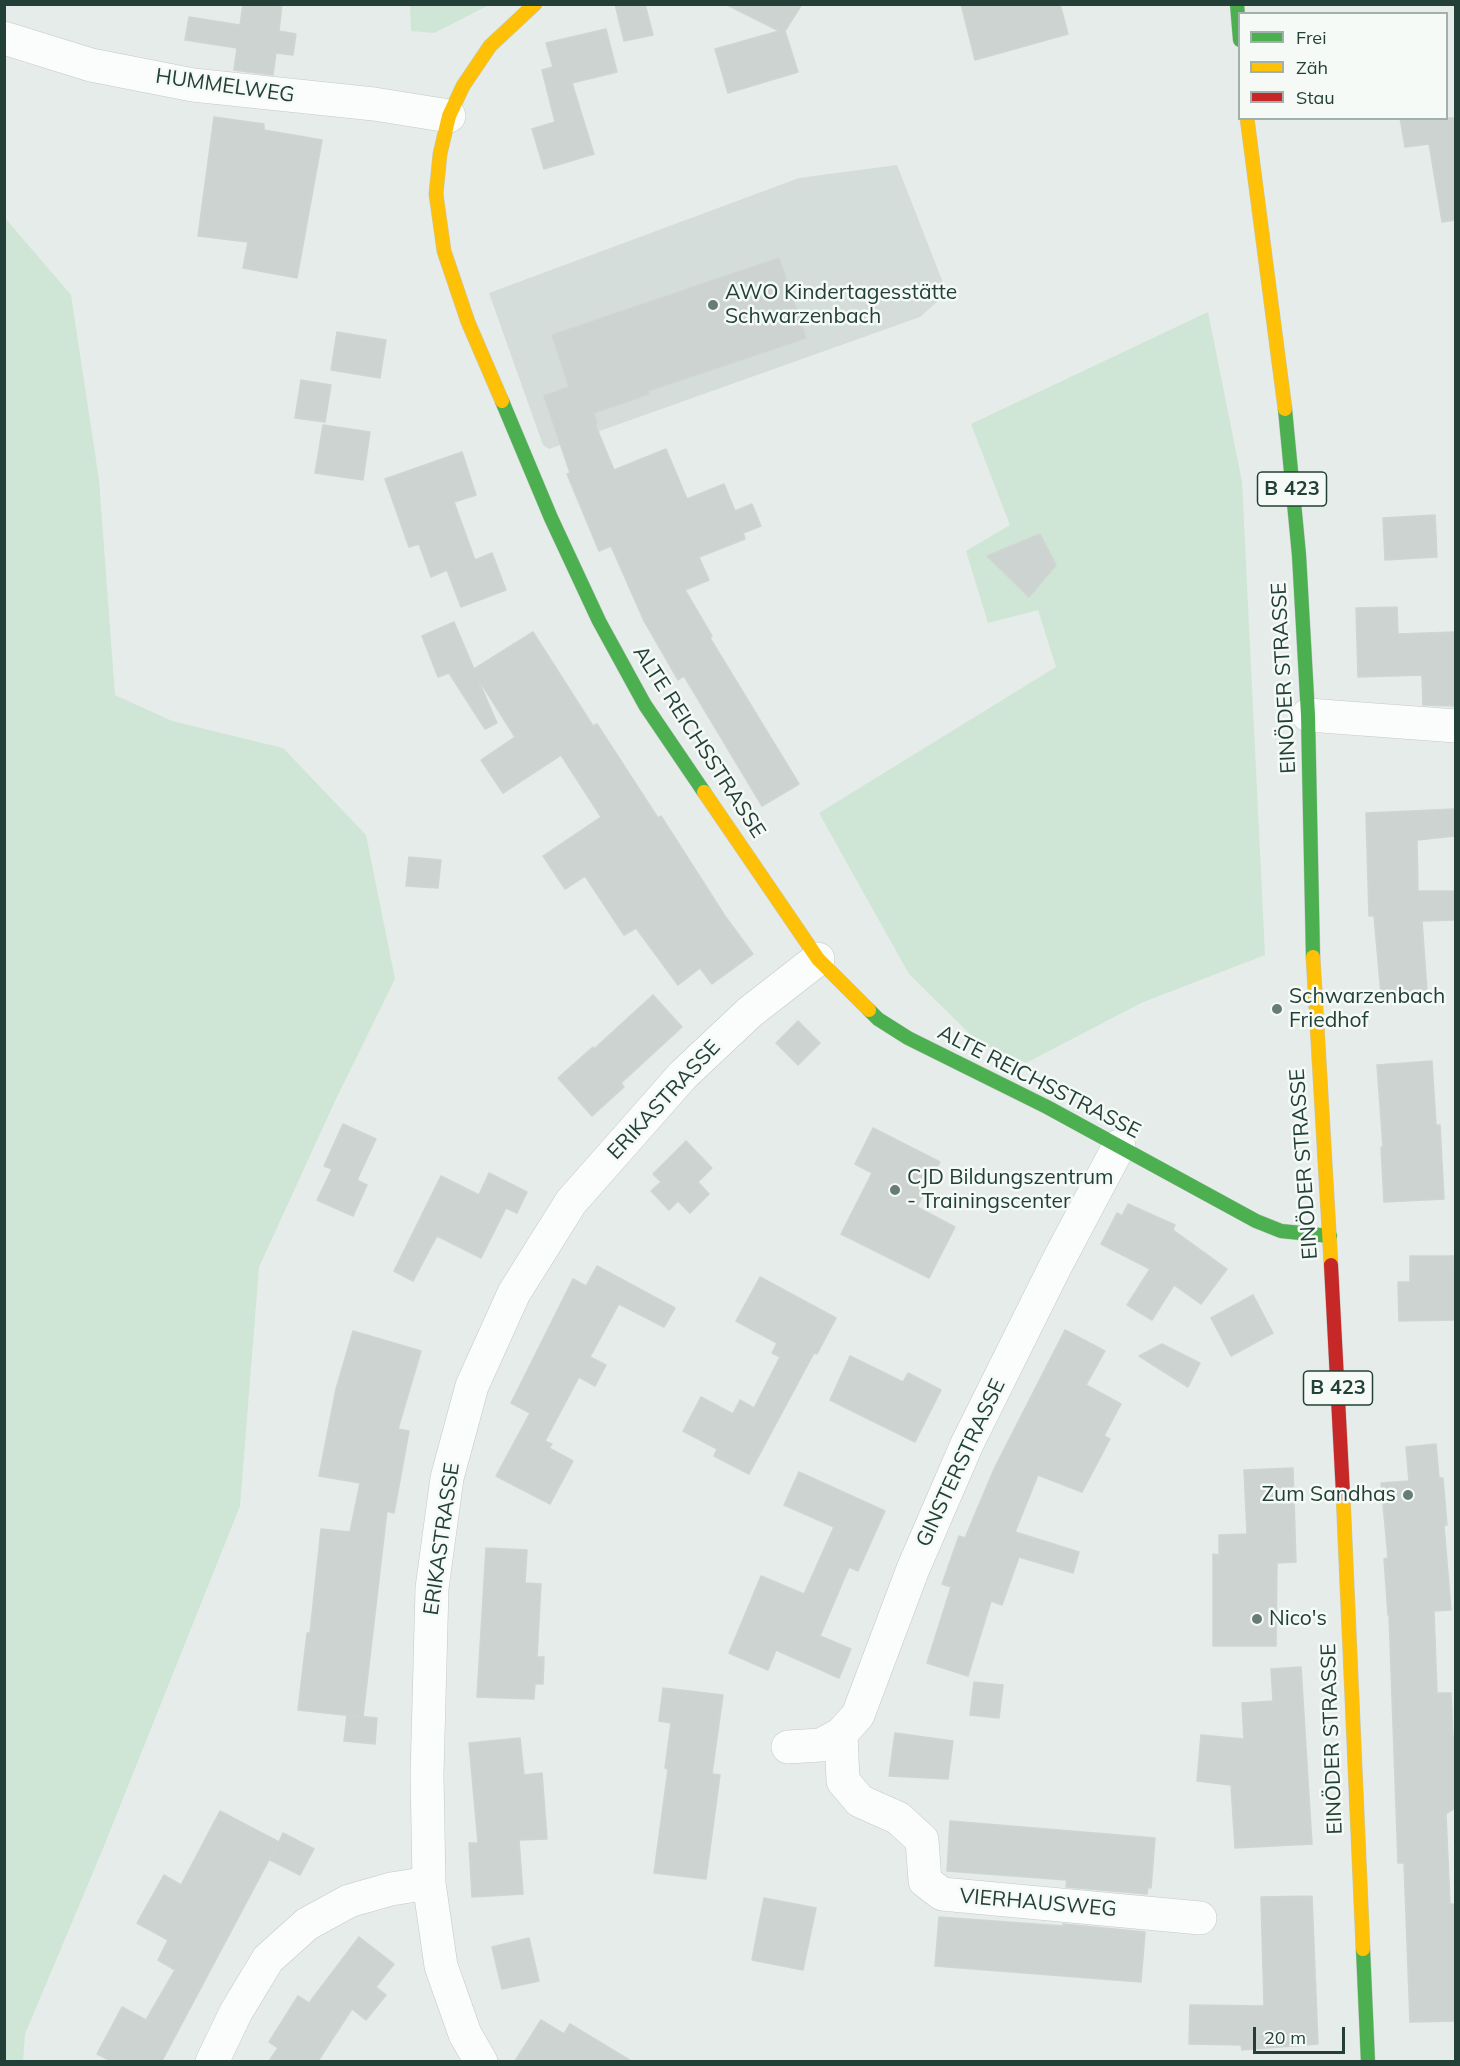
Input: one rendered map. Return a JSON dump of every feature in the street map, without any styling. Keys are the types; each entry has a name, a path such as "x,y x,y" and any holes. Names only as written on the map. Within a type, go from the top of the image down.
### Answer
{"main road":[{"name":"ALTE REICHSSTRASSE","path":"535,4 490,46 463,86 449,116 440,154 436,194 444,251 468,322 551,518 599,621 645,705 818,959 879,1019 908,1038 1041,1104 1256,1221 1281,1231 1330,1236"},
{"path":"1237,4 1238,22"},
{"name":"EINÖDER STRASSE","path":"1247,120 1286,418 1299,555 1308,715 1312,971 1330,1236 1368,2061"}],"street":[{"name":"HUMMELWEG","path":"4,38 91,65 193,85 374,104 449,116"},
{"path":"1308,715 1455,726"},
{"name":"ERIKASTRASSE","path":"481,2061 465,2034 441,1966 429,1883 427,1775 432,1588 447,1478 472,1386 514,1293 571,1202 683,1075 750,1012 818,959"},
{"name":"GINSTERSTRASSE","path":"841,1734 858,1715 913,1569 967,1444 1056,1265 1119,1146"},
{"path":"788,1747 821,1744 841,1734"},
{"name":"VIERHAUSWEG","path":"841,1734 843,1781 860,1801 898,1818 922,1840 925,1881 942,1894 1200,1918"},
{"path":"212,2061 236,2012 268,1959 307,1924 349,1901 392,1889 429,1883"}],"shaded area":[{"name":"AWO Kindertagesstätte Schwarzenbach","path":"897,165 947,293 920,317 549,449 543,445 489,293 799,178"}],"green space":[{"path":"410,4 489,5 434,33 411,31"},
{"path":"5,218 71,295 99,480 115,695 172,721 283,748 366,835 395,979 335,1101 259,1267 240,1506 102,1851 25,2034 23,2062 4,2061"},
{"path":"1208,312 1242,482 1265,955 1141,1003 1026,1063 978,1042 909,974 819,813 1056,667 1038,610 988,623 966,551 1010,525 971,424"}],"building":[{"path":"243,4 282,4 279,31 296,34 293,55 276,53 273,75 234,70 237,48 185,40 189,17 240,25"},
{"path":"615,4 645,4 653,35 624,41"},
{"path":"725,4 802,4 785,31 798,72 728,93 715,49 779,31"},
{"path":"961,4 1060,4 1068,34 975,60"},
{"path":"606,29 617,72 572,83 594,154 544,169 532,129 555,122 542,70 553,67 546,43"},
{"path":"214,117 264,124 264,130 322,140 297,278 243,268 248,242 198,236"},
{"path":"1455,118 1455,220 1442,222 1429,144 1405,147 1400,120"},
{"path":"779,258 806,338 648,391 649,394 594,413 597,423 595,424 614,470 666,449 687,499 724,484 735,511 752,504 761,526 743,533 745,539 699,557 709,580 685,590 712,636 710,638 799,784 762,806 684,676 678,680 644,621 611,546 599,551 567,474 570,473 544,396 569,387 552,335"},
{"path":"337,332 386,340 380,378 331,370"},
{"path":"301,380 331,385 325,422 295,418"},
{"path":"323,425 370,432 363,480 315,473"},
{"path":"462,452 476,495 454,502 475,560 492,553 506,590 461,607 447,570 431,577 419,544 409,547 385,479"},
{"path":"1435,515 1437,557 1385,560 1383,518"},
{"path":"1040,534 1056,565 1029,597 987,556"},
{"path":"1397,607 1398,634 1455,632 1455,706 1423,705 1422,675 1358,677 1356,608"},
{"path":"454,622 474,669 533,632 593,726 597,724 658,818 661,816 725,916 753,954 712,984 700,968 678,985 636,928 624,935 585,876 565,889 543,856 601,817 561,755 503,793 481,760 515,737 477,677 497,723 485,729 449,673 438,677 422,636"},
{"path":"1455,809 1455,836 1417,840 1418,891 1455,891 1455,920 1422,921 1427,991 1381,995 1374,916 1369,916 1366,813"},
{"path":"409,857 441,860 438,888 406,886"},
{"path":"653,995 682,1027 621,1083 624,1087 592,1116 558,1078 593,1047 594,1049"},
{"path":"798,1021 820,1043 798,1065 776,1043"},
{"path":"1432,1061 1436,1125 1440,1125 1444,1199 1384,1202 1381,1147 1383,1147 1377,1065"},
{"path":"343,1124 376,1139 357,1180 367,1185 353,1216 317,1200 332,1169 324,1166"},
{"name":"CJD Bildungszentrum - Trainingscenter","path":"873,1128 940,1162 917,1207 955,1227 929,1278 841,1234 872,1173 855,1164"},
{"path":"686,1141 712,1168 698,1182 709,1194 690,1213 678,1201 669,1210 651,1191 661,1182 653,1174"},
{"path":"489,1173 527,1192 517,1213 506,1208 481,1258 437,1236 413,1281 394,1271 441,1176 479,1195"},
{"path":"1128,1204 1175,1225 1173,1230 1227,1269 1201,1304 1174,1285 1152,1320 1127,1305 1150,1269 1101,1244 1117,1213 1122,1216"},
{"path":"1410,1256 1454,1256 1455,1320 1399,1321 1398,1282 1410,1282"},
{"path":"597,1266 675,1308 664,1327 619,1304 590,1357 606,1365 595,1386 579,1377 545,1441 552,1444 549,1448 573,1461 550,1504 496,1476 530,1413 511,1403 573,1279 586,1286"},
{"path":"760,1277 836,1318 817,1354 814,1353 749,1474 714,1456 717,1449 683,1431 701,1397 733,1414 740,1400 754,1408 780,1357 772,1353 777,1343 736,1321"},
{"path":"1253,1295 1273,1333 1231,1356 1211,1318"},
{"path":"1065,1330 1105,1351 1086,1385 1121,1404 1104,1436 1110,1439 1082,1492 1038,1475 1015,1532 1079,1552 1073,1573 1019,1557 1002,1605 991,1601 968,1676 927,1663 951,1587 942,1584 959,1536 965,1538 994,1469"},
{"path":"353,1331 421,1351 398,1429 409,1431 394,1513 387,1511 363,1717 298,1710 307,1633 310,1633 321,1529 350,1532 360,1483 319,1476 336,1389"},
{"path":"1162,1344 1200,1363 1188,1387 1139,1356"},
{"path":"850,1356 903,1382 908,1373 941,1390 915,1442 830,1400"},
{"path":"1436,1444 1439,1478 1443,1478 1447,1525 1444,1525 1451,1610 1434,1611 1437,1693 1451,1693 1453,1737 1455,1736 1455,1808 1446,1814 1450,1904 1455,1904 1455,2021 1410,2022 1404,1863 1398,1863 1389,1615 1384,1559 1388,1558 1381,1483 1409,1481 1406,1447"},
{"path":"1293,1468 1296,1562 1277,1563 1276,1646 1213,1646 1213,1554 1219,1555 1219,1535 1247,1534 1244,1470"},
{"path":"799,1472 885,1511 858,1571 849,1567 820,1636 851,1649 839,1678 776,1650 768,1670 729,1653 761,1576 804,1594 834,1527 784,1505"},
{"path":"486,1548 527,1550 525,1583 541,1584 537,1657 544,1657 543,1684 535,1684 534,1699 477,1697"},
{"path":"1301,1667 1312,1844 1235,1848 1231,1785 1197,1781 1201,1735 1244,1739 1242,1703 1273,1701 1271,1669"},
{"path":"974,1682 1003,1685 999,1718 970,1715"},
{"path":"663,1688 723,1695 712,1774 720,1775 706,1879 654,1873 668,1769 665,1768 671,1723 659,1721"},
{"path":"347,1715 377,1718 375,1744 344,1741"},
{"path":"895,1733 953,1741 948,1779 889,1776"},
{"path":"520,1738 524,1775 542,1773 547,1839 519,1840 523,1894 472,1897 469,1843 478,1843 469,1743"},
{"path":"220,1811 279,1842 283,1833 314,1849 300,1875 270,1860 278,1843 162,2061 111,2061 97,2054 122,2007 146,2020 175,1970 158,1960 168,1940 137,1923 164,1875 181,1885"},
{"path":"950,1821 1155,1838 1151,1888 1148,1887 1147,1894 1066,1887 1067,1880 947,1871"},
{"path":"1312,1896 1318,2044 1242,2050 1241,2045 1189,2044 1190,2005 1264,2006 1261,1897"},
{"path":"764,1898 816,1908 803,1970 752,1960"},
{"path":"939,1917 1063,1926 1063,1924 1145,1932 1141,1982 935,1966"},
{"path":"359,1937 394,1964 376,1987 386,1995 366,2020 352,2009 318,2061 269,2061 278,2048 269,2042 298,1996 309,2003"},
{"path":"529,1938 539,1981 502,1989 492,1947"},
{"path":"541,2020 564,2034 570,2024 631,2061 515,2061"}],"traffic: fast":[{"path":"1237,4 1238,16"},
{"path":"502,401 551,518 599,621 645,705 704,792"},
{"path":"1285,409 1299,555 1308,715 1313,957"},
{"path":"869,1010 878,1019 908,1038 1047,1107 1256,1221 1281,1231 1330,1236"},
{"path":"1363,1949 1368,2062"}],"traffic: slow":[{"path":"502,401 468,322 444,251 436,194 440,154 449,116 463,86 490,46 535,4"},
{"path":"1247,120 1285,409"},
{"path":"704,792 818,959 869,1010"},
{"path":"1313,957 1331,1265"},
{"path":"1343,1494 1363,1949"}],"traffic: jam":[{"path":"1331,1265 1343,1494"}],"place":[{"name":"AWO Kindertagesstätte Schwarzenbach","path":"713,305"},
{"name":"Schwarzenbach Friedhof","path":"1277,1009"},
{"name":"CJD Bildungszentrum - Trainingscenter","path":"895,1190"},
{"name":"Zum Sandhas","path":"1408,1495"},
{"name":"Nico's","path":"1257,1619"}]}
